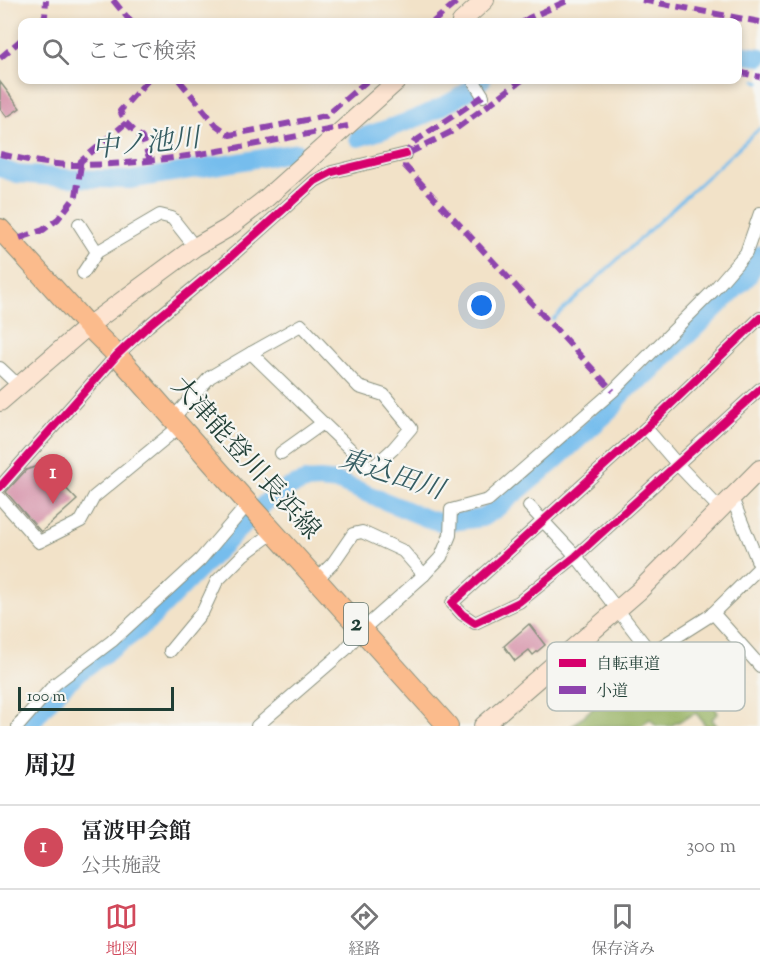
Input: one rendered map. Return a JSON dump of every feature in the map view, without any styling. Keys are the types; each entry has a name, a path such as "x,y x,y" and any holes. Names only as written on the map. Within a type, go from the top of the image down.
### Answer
{"main road":[{"name":"大津能登川長浜線","path":"0,229 117,355 249,506 448,726"}],"street":[{"path":"465,18 485,0"},
{"path":"0,402 88,326 195,247 228,228 263,201 394,84"},
{"path":"476,84 483,96"},
{"path":"0,487 117,355 315,181 332,172 406,154"},
{"path":"257,726 345,650 362,630 441,557 450,535 451,510 488,500 613,391 714,290 746,253 760,213"},
{"path":"82,273 97,252 160,215 172,218 195,247"},
{"path":"79,224 97,252"},
{"path":"760,318 646,428 452,603 462,614 475,622 519,602 576,556 760,389"},
{"path":"0,498 39,542 81,521 94,497 176,422 210,377 251,353 301,325 359,387 384,395 411,428 371,469 251,353"},
{"path":"0,368 19,386"},
{"path":"282,453 323,423"},
{"path":"646,428 678,465 726,504 759,571 713,613 668,642"},
{"path":"579,642 639,591 760,469"},
{"path":"18,726 55,684 112,641 200,560 249,506"},
{"path":"529,506 576,556 642,642"},
{"path":"170,651 203,611 217,582 269,527"},
{"path":"316,580 333,563 353,534 362,532 403,551 424,575"},
{"path":"713,613 739,642"},
{"path":"745,649 760,666"},
{"path":"483,726 547,670"}],"green space":[{"path":"590,711 717,711 718,713 712,719 717,726 706,726 696,713 670,726 656,726 650,719 641,726 572,726"}],"building":[{"path":"0,82 20,108 7,117 0,108"},
{"path":"43,464 77,500 41,532 6,492 26,470"},
{"path":"529,624 545,645 533,655 529,650 515,661 504,646"}],"waterway":[{"name":"中ノ池川","path":"742,55 760,57"},
{"path":"755,80 760,82"},
{"name":"中ノ池川","path":"358,138 408,122 439,108 477,84"},
{"path":"553,319 760,128"},
{"name":"中ノ池川","path":"0,168 17,174 131,180 297,152"},
{"name":"東込田川","path":"29,726 66,684 147,623 266,502 287,488 305,481 339,482 443,523 482,518 495,510 551,464 613,408 623,392 647,375 748,277 760,254"}],"marked path":[{"path":"43,18 46,0"},
{"path":"113,0 128,18"},
{"path":"438,18 459,0"},
{"path":"529,18 569,0"},
{"path":"642,0 739,18"},
{"path":"742,19 760,22"},
{"path":"0,58 18,42"},
{"path":"742,73 760,77"},
{"path":"144,84 120,111 126,123 142,138 150,160"},
{"path":"182,84 216,125 230,135 326,116 363,84"},
{"path":"409,153 453,131 517,84"},
{"path":"483,96 414,142 406,154 405,166 613,391"},
{"path":"79,167 81,161 126,123"},
{"path":"0,154 61,165 115,164 215,152 348,126"},
{"path":"20,238 43,230 58,219 76,196 81,165"}],"cycle path":[{"path":"0,487 117,355 315,181 332,172 406,154"},
{"path":"760,318 646,428 452,603 475,623 519,602 576,556 760,389"}],"place":[{"name":"冨波甲会館","path":"53,504"}]}
